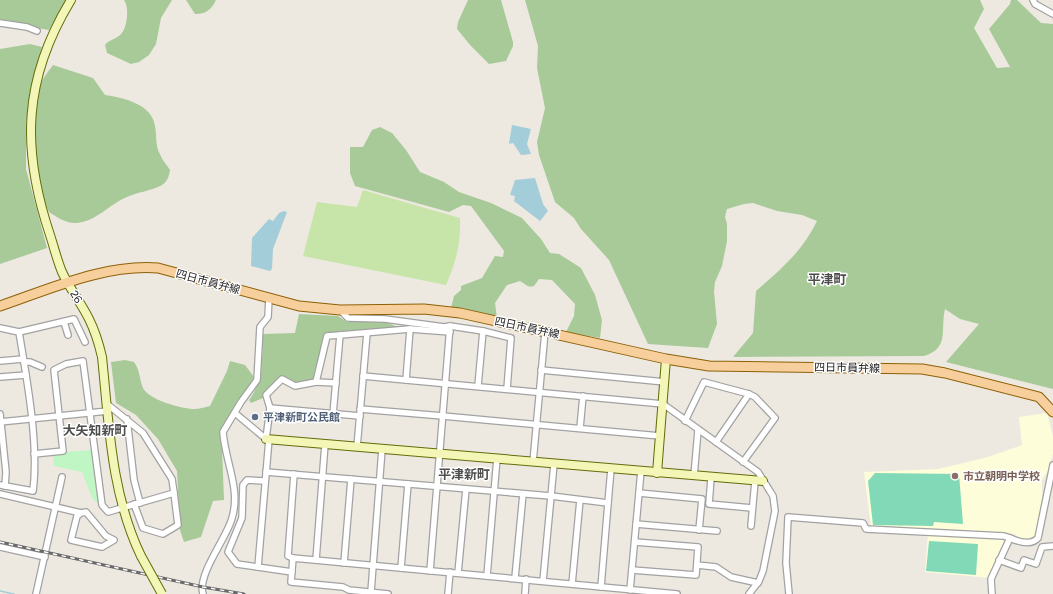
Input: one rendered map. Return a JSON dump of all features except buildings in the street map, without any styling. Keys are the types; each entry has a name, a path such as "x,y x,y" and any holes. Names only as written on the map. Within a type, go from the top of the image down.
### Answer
{"main road":[{"name":"四日市員弁線","path":"0,306 119,269 138,267 158,268 298,306 340,310 424,309 460,313 666,359 709,366 922,369 945,373 1039,397 1052,408"}],"street":[{"name":"26","path":"71,0 55,30 37,78 32,111 30,144 32,163 41,208 68,284 89,319 98,340 108,407 115,474 127,527 162,594"},
{"path":"1033,0 1035,4 1053,14"},
{"path":"0,23 27,27 36,31"},
{"path":"203,594 204,577 232,517 234,487 223,432 257,380 260,327 268,317 270,298"},
{"path":"340,310 348,318 385,319 450,329"},
{"path":"0,328 19,332 74,319 85,342"},
{"path":"64,322 68,334"},
{"path":"406,380 410,328"},
{"path":"316,382 327,336 410,328 450,329 483,331 511,338 507,388"},
{"path":"430,571 450,329"},
{"path":"478,386 483,331"},
{"path":"0,414 6,472 2,486 33,492 36,469 26,375 19,332"},
{"path":"532,462 545,332"},
{"path":"357,447 367,333"},
{"path":"333,414 340,335"},
{"path":"657,473 666,359"},
{"path":"0,361 24,360 42,367"},
{"path":"34,454 62,451 54,370 66,364 83,360 102,505 108,512 174,493"},
{"path":"541,370 665,382"},
{"path":"0,377 26,375"},
{"path":"363,376 507,388 663,404 758,472 759,481 752,508 751,526"},
{"path":"258,567 270,408 266,395 282,379 294,386 316,382 336,383"},
{"path":"685,421 704,382 755,397 775,418 743,462"},
{"path":"716,442 749,394"},
{"path":"580,428 583,396"},
{"path":"0,422 90,413 108,407 127,419 143,433 172,479 178,524 163,534 142,528 137,504 127,419"},
{"path":"270,408 360,416"},
{"path":"360,409 660,436"},
{"path":"235,413 268,439 759,481 773,496 776,507 762,571 758,583 749,594"},
{"path":"694,476 698,430"},
{"path":"316,560 325,444"},
{"path":"371,592 382,449"},
{"path":"487,576 497,458"},
{"path":"543,581 554,464"},
{"path":"789,594 786,563 788,517 863,523 866,529 930,531 1004,536 1018,542 1035,541 1038,538 1053,465"},
{"path":"601,587 611,469"},
{"path":"266,472 608,502"},
{"path":"630,590 641,472"},
{"path":"294,474 288,556 293,558 526,579 601,587 621,591 630,590 677,594"},
{"path":"36,594 62,478"},
{"path":"711,478 709,504 752,508"},
{"path":"344,563 351,479"},
{"path":"265,481 247,480 243,484 242,518 228,552 238,564 292,572"},
{"path":"401,568 408,484"},
{"path":"458,573 466,489"},
{"path":"639,493 702,498 699,530"},
{"path":"0,494 82,513 86,512 106,536 114,540 102,547 71,540 77,516 82,513"},
{"path":"515,578 523,494"},
{"path":"572,584 580,500"},
{"path":"636,524 717,531"},
{"path":"992,594 991,579 1010,538"},
{"path":"632,570 696,575 698,547 635,542"},
{"path":"999,560 1021,568 1024,560 1036,564 1042,547 1053,546"},
{"path":"0,547 45,557"},
{"path":"293,558 291,582 342,587 349,590 388,594"},
{"path":"697,565 716,567 731,577 758,583"},
{"path":"448,594 450,572"},
{"path":"525,594 526,579"}],"shaded area":[{"name":"市立朝明中学校","path":"1047,413 1053,436 1053,454 1048,471 1042,480 1042,503 1037,537 1033,540 1019,540 1015,534 871,527 864,472 938,469 988,457 1022,445 1019,417"},
{"path":"928,534 1002,540 1005,542 990,578 925,572"}],"green space":[{"path":"0,0 66,0 49,30 0,22"},
{"path":"124,0 172,0 161,18 156,44 149,55 139,62 131,64 107,53 105,45 119,36 126,25 127,8"},
{"path":"186,0 216,0 208,11 195,14"},
{"path":"468,0 501,0 513,42 513,46 506,61 489,64 457,29 458,22"},
{"path":"525,0 980,0 984,9 974,28 997,68 1010,67 989,29 1010,4 1011,0 1017,0 1041,23 1053,24 1053,389 946,362 979,324 960,319 945,309 941,343 932,353 924,356 733,357 753,333 756,291 783,267 798,251 817,221 802,215 777,211 753,203 727,209 725,217 727,224 727,241 722,266 715,282 714,291 717,324 708,348 648,344 609,260 581,229 574,218 555,202 539,155 537,142 545,108 537,68 538,46"},
{"path":"30,44 42,47 26,121 26,169 47,248 0,264 0,49"},
{"path":"53,65 93,78 105,95 136,103 149,112 153,118 155,126 158,151 170,170 166,182 153,189 120,200 96,216 82,222 68,222 49,212 43,198 36,166 35,131 38,98 41,84"},
{"path":"380,127 392,133 406,150 420,172 444,182 459,192 491,203 522,218 541,239 550,253 559,254 581,268 595,295 602,320 600,338 566,332 574,316 575,304 552,280 539,279 534,286 528,286 520,281 507,285 495,303 497,318 451,308 454,296 461,290 461,286 482,278 495,256 503,257 504,251 471,206 463,205 449,212 355,186 350,173 350,147 363,147 372,130"},
{"path":"363,190 460,218 460,236 457,253 446,285 303,256 317,202 357,207"},
{"path":"299,314 338,316 347,322 385,322 398,327 327,336 316,381 295,382 282,376 263,398 251,403 249,400 260,377 263,334 295,333"},
{"path":"125,360 134,362 143,388 146,392 166,403 189,409 198,409 210,406 227,371 230,361 245,365 254,377 225,431 222,448 224,500 213,501 201,537 184,542 180,530 177,471 158,439 136,415 116,403 111,362"},
{"path":"91,450 96,489 100,505 92,498 82,472 54,466 53,453"},
{"path":"875,473 959,474 963,524 934,522 933,526 873,525 868,481"},
{"path":"929,541 978,544 976,575 926,571"}],"water":[{"path":"512,125 531,129 527,144 531,154 521,155 513,143 509,144"},
{"path":"535,178 543,204 548,211 540,221 514,201 515,196 510,195 515,180"},
{"path":"284,211 287,212 273,249 272,269 270,271 251,266 252,238 269,219 273,221 279,213"}],"waterway":[{"path":"0,591 14,594"}],"railway":[{"path":"0,542 203,587 244,594"}],"place":[{"name":"平津新町公民館","path":"255,417"},
{"name":"市立朝明中学校","path":"955,476"}],"district":[{"name":"平津町","path":"827,279"},
{"name":"大矢知新町","path":"95,430"},
{"name":"平津新町","path":"464,474"}]}
